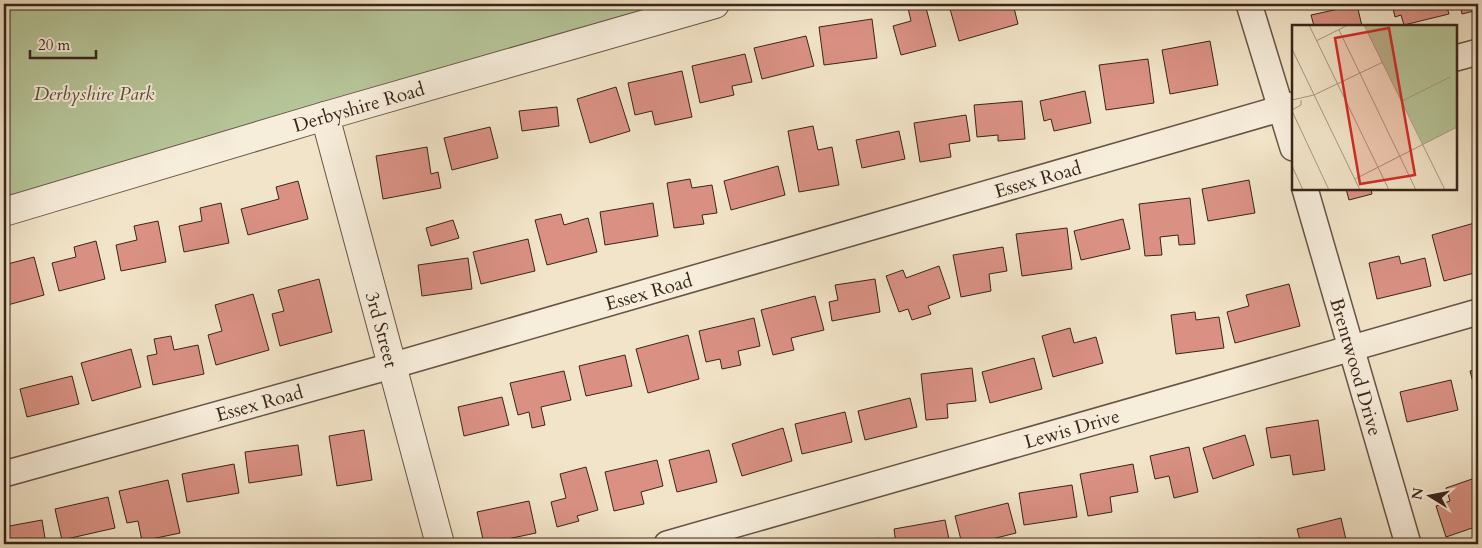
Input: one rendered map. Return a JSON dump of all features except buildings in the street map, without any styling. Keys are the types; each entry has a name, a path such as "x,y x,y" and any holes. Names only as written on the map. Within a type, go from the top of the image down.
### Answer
{"street":[{"name":"Derbyshire Road","path":"4,212 325,116 715,4"},
{"path":"1249,4 1288,106 1292,140"},
{"path":"1457,58 1478,52"},
{"name":"Essex Road","path":"4,474 391,366 1288,106"},
{"name":"3rd Street","path":"325,116 440,544"},
{"name":"Brentwood Drive","path":"1305,190 1408,544"},
{"name":"Lewis Drive","path":"667,544 1478,312"}],"green space":[{"name":"Derbyshire Park","path":"4,4 715,4 4,212"}]}
